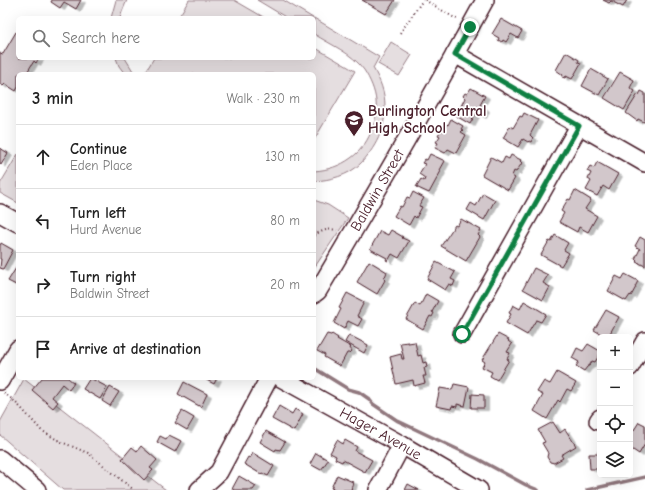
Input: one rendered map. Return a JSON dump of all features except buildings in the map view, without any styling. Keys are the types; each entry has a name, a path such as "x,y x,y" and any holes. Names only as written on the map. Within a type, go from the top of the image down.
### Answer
{"street":[{"name":"Baldwin Street","path":"316,292 351,236 485,0"},
{"path":"455,54 579,126 644,161"},
{"path":"462,334 579,126"},
{"path":"0,213 16,222"},
{"path":"633,362 645,341"},
{"path":"0,381 16,353"},
{"path":"199,490 219,472 268,380"},
{"name":"Hager Avenue","path":"285,380 402,445 479,490"},
{"path":"378,490 402,445"},
{"path":"0,459 37,490"}],"path":[{"path":"400,33 424,0 470,27"},
{"path":"316,234 325,229 334,229"},
{"path":"0,390 13,400 41,430 58,441 88,453 134,490"}],"shaded area":[{"path":"116,0 127,0 121,16 112,16"},
{"path":"189,0 234,0 262,16 179,16"},
{"path":"257,0 283,0 310,16 284,16"},
{"path":"316,19 379,57 373,68 382,86 385,106 384,122 375,145 360,164 350,172 338,177 316,181 316,171 329,169 343,163 357,153 371,133 375,117 376,101 370,81 359,64 341,50 316,35"},
{"path":"391,42 412,55 399,76 378,64"},
{"path":"316,48 355,71 316,137 316,72 146,71 153,60 316,60"},
{"path":"117,60 126,60 134,72 124,72"},
{"path":"16,157 16,202 0,193 0,184"},
{"path":"316,201 328,205 348,218 316,265"},
{"path":"23,380 25,380 166,490 63,490 0,435 0,422"}],"waterway":[{"path":"316,369 348,389 359,392 373,404 398,421 478,459 538,490"},
{"path":"587,490 645,477"}],"place":[{"name":"Burlington Central High School","path":"354,137"}],"route":[{"path":"462,334 579,126 455,54 470,27"}]}
